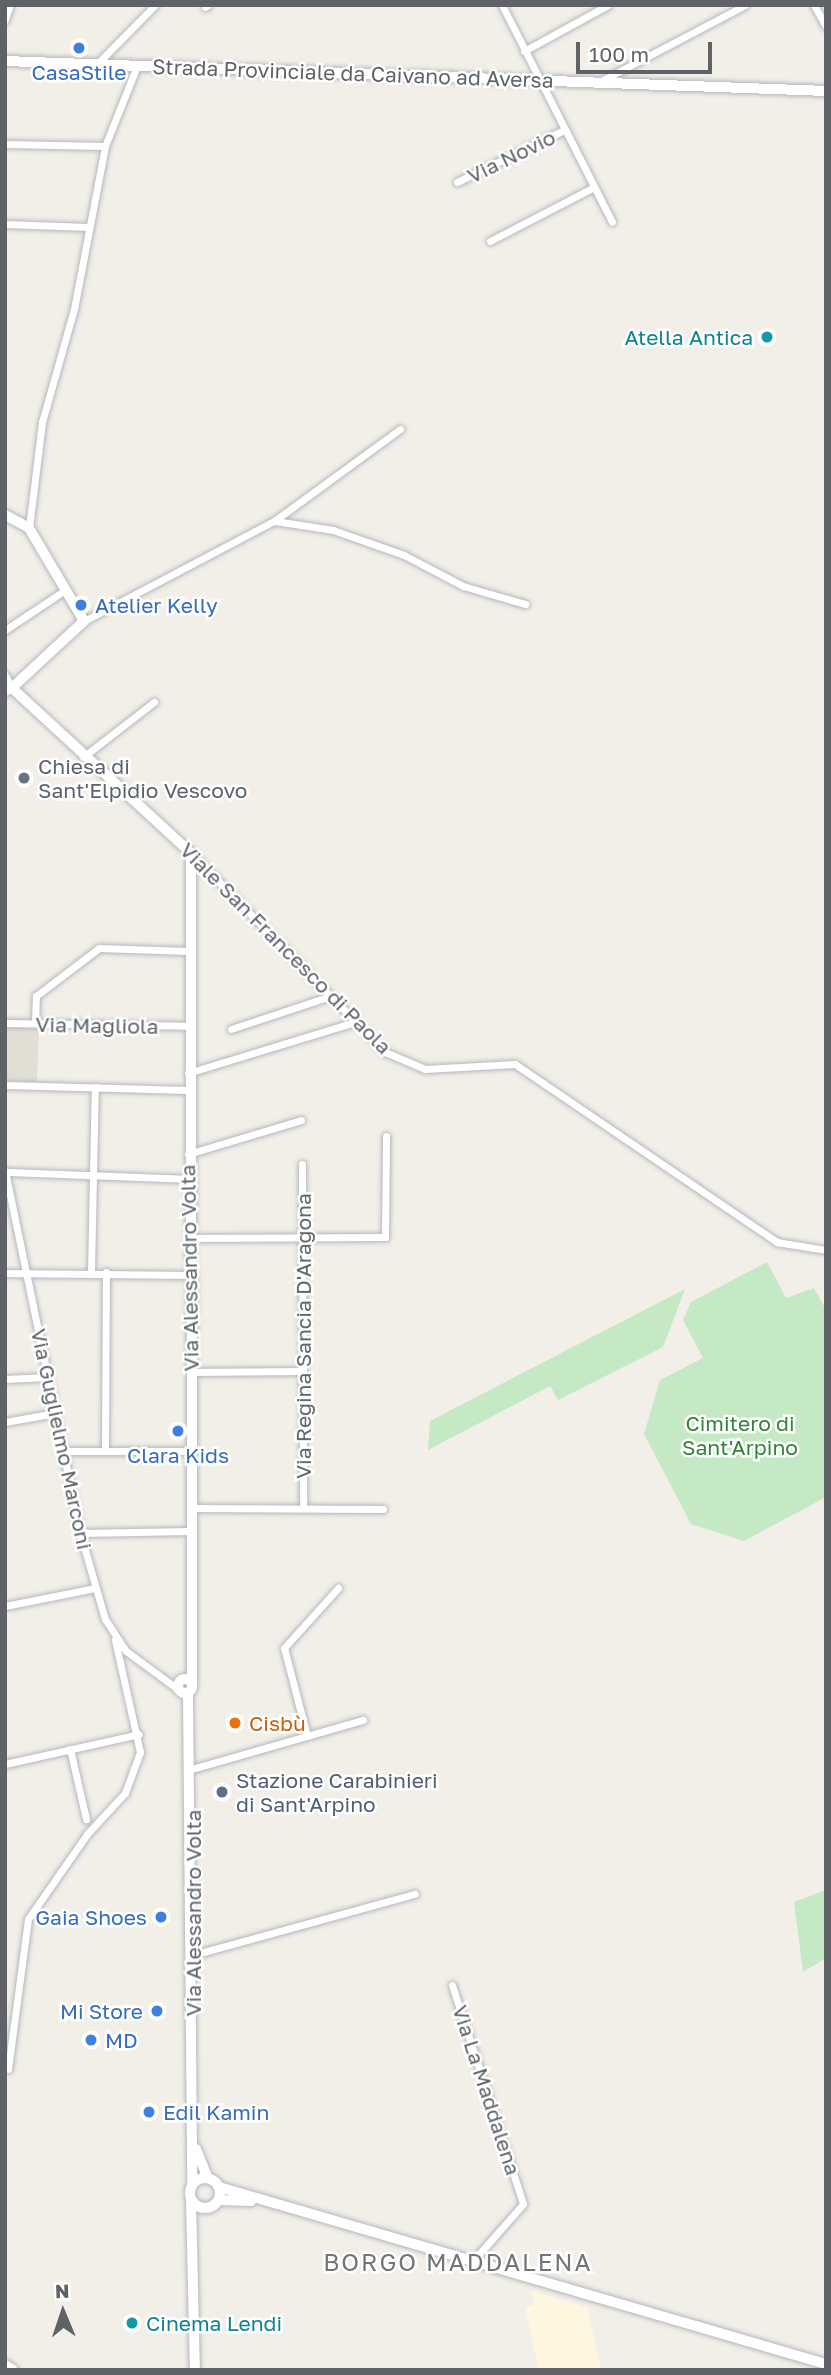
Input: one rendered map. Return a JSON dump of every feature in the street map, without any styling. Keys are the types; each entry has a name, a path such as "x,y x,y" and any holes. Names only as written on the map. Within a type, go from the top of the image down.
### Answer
{"street":[{"path":"5,20 10,5"},
{"path":"96,65 155,5"},
{"path":"502,5 612,222"},
{"path":"524,51 608,5"},
{"path":"601,81 745,5"},
{"path":"814,5 826,27"},
{"name":"Strada Provinciale da Caivano ad Aversa","path":"5,61 826,90"},
{"path":"29,528 42,422 74,309 105,146 137,66"},
{"name":"Via Novio","path":"457,182 564,130"},
{"path":"5,144 105,146"},
{"path":"490,241 594,187"},
{"path":"5,224 89,227"},
{"path":"5,675 9,690 84,621 274,521 400,429"},
{"path":"5,516 29,528 84,621"},
{"path":"274,521 333,530 404,555 463,586 525,604"},
{"path":"5,630 65,590"},
{"name":"Viale San Francesco di Paola","path":"9,690 81,758 191,853 385,1052 425,1069 514,1064 777,1242 826,1250"},
{"path":"81,758 154,702"},
{"name":"Via Alessandro Volta","path":"191,853 187,1154 191,1531 185,1687 192,1769 192,2185"},
{"path":"35,1024 36,996 99,948 188,951"},
{"path":"231,1029 331,996"},
{"path":"188,1073 355,1022"},
{"name":"Via Magliola","path":"5,1023 188,1026"},
{"path":"5,1085 188,1090"},
{"path":"91,1271 95,1087"},
{"path":"187,1154 301,1120"},
{"path":"188,1238 385,1237 386,1136"},
{"name":"Via Regina Sancia D'Aragona","path":"302,1164 303,1508"},
{"path":"5,1172 187,1179"},
{"name":"Via Guglielmo Marconi","path":"5,1172 79,1533 95,1588 116,1640 166,1680 185,1687"},
{"path":"5,1210 14,1208"},
{"path":"5,1273 27,1269 189,1275"},
{"path":"105,1450 106,1272"},
{"path":"190,1372 303,1371"},
{"path":"5,1379 48,1377"},
{"path":"5,1422 55,1413"},
{"path":"62,1451 190,1451"},
{"path":"191,1508 383,1508"},
{"path":"79,1533 191,1531"},
{"path":"5,1606 95,1588"},
{"path":"307,1736 284,1648 338,1588"},
{"path":"8,2069 28,1919 87,1834 125,1793 140,1752 139,1734 116,1640"},
{"path":"192,1769 363,1720"},
{"path":"5,1763 139,1734"},
{"path":"70,1749 86,1819"},
{"path":"193,1955 415,1894"},
{"name":"Via La Maddalena","path":"452,1984 523,2204 472,2261"},
{"name":"Via Alessandro Volta","path":"194,2134 208,2178"},
{"path":"195,2370 191,2199 192,2185 208,2178 219,2187 826,2364"},
{"path":"219,2187 219,2200"},
{"path":"191,2199 205,2208"},
{"path":"192,2233 205,2208 219,2200 269,2202"},
{"path":"5,2365 13,2370"}],"shaded area":[{"path":"5,1027 39,1029 37,1082 5,1081"},
{"path":"531,2291 587,2307 601,2370 539,2370 525,2307 535,2304"}],"green space":[{"name":"Cimitero di Sant'Arpino","path":"767,1262 786,1298 814,1288 826,1310 826,1497 744,1541 691,1524 644,1434 660,1380 703,1358 683,1320 691,1302"},
{"path":"685,1289 663,1347 558,1400 550,1386 428,1450 430,1421"},
{"path":"826,1890 826,1958 803,1972 794,1902"}],"place":[{"name":"CasaStile","path":"79,48"},
{"name":"Atella Antica","path":"767,337"},
{"name":"Atelier Kelly","path":"81,605"},
{"name":"Chiesa di Sant'Elpidio Vescovo","path":"24,778"},
{"name":"Clara Kids","path":"178,1431"},
{"name":"Cisbù","path":"235,1723"},
{"name":"Stazione Carabinieri di Sant'Arpino","path":"222,1792"},
{"name":"Gaia Shoes","path":"161,1917"},
{"name":"Mi Store","path":"157,2011"},
{"name":"MD","path":"91,2040"},
{"name":"Edil Kamin","path":"149,2112"},
{"name":"Cinema Lendi","path":"132,2323"}],"district":[{"name":"BORGO MADDALENA","path":"458,2262"}]}
